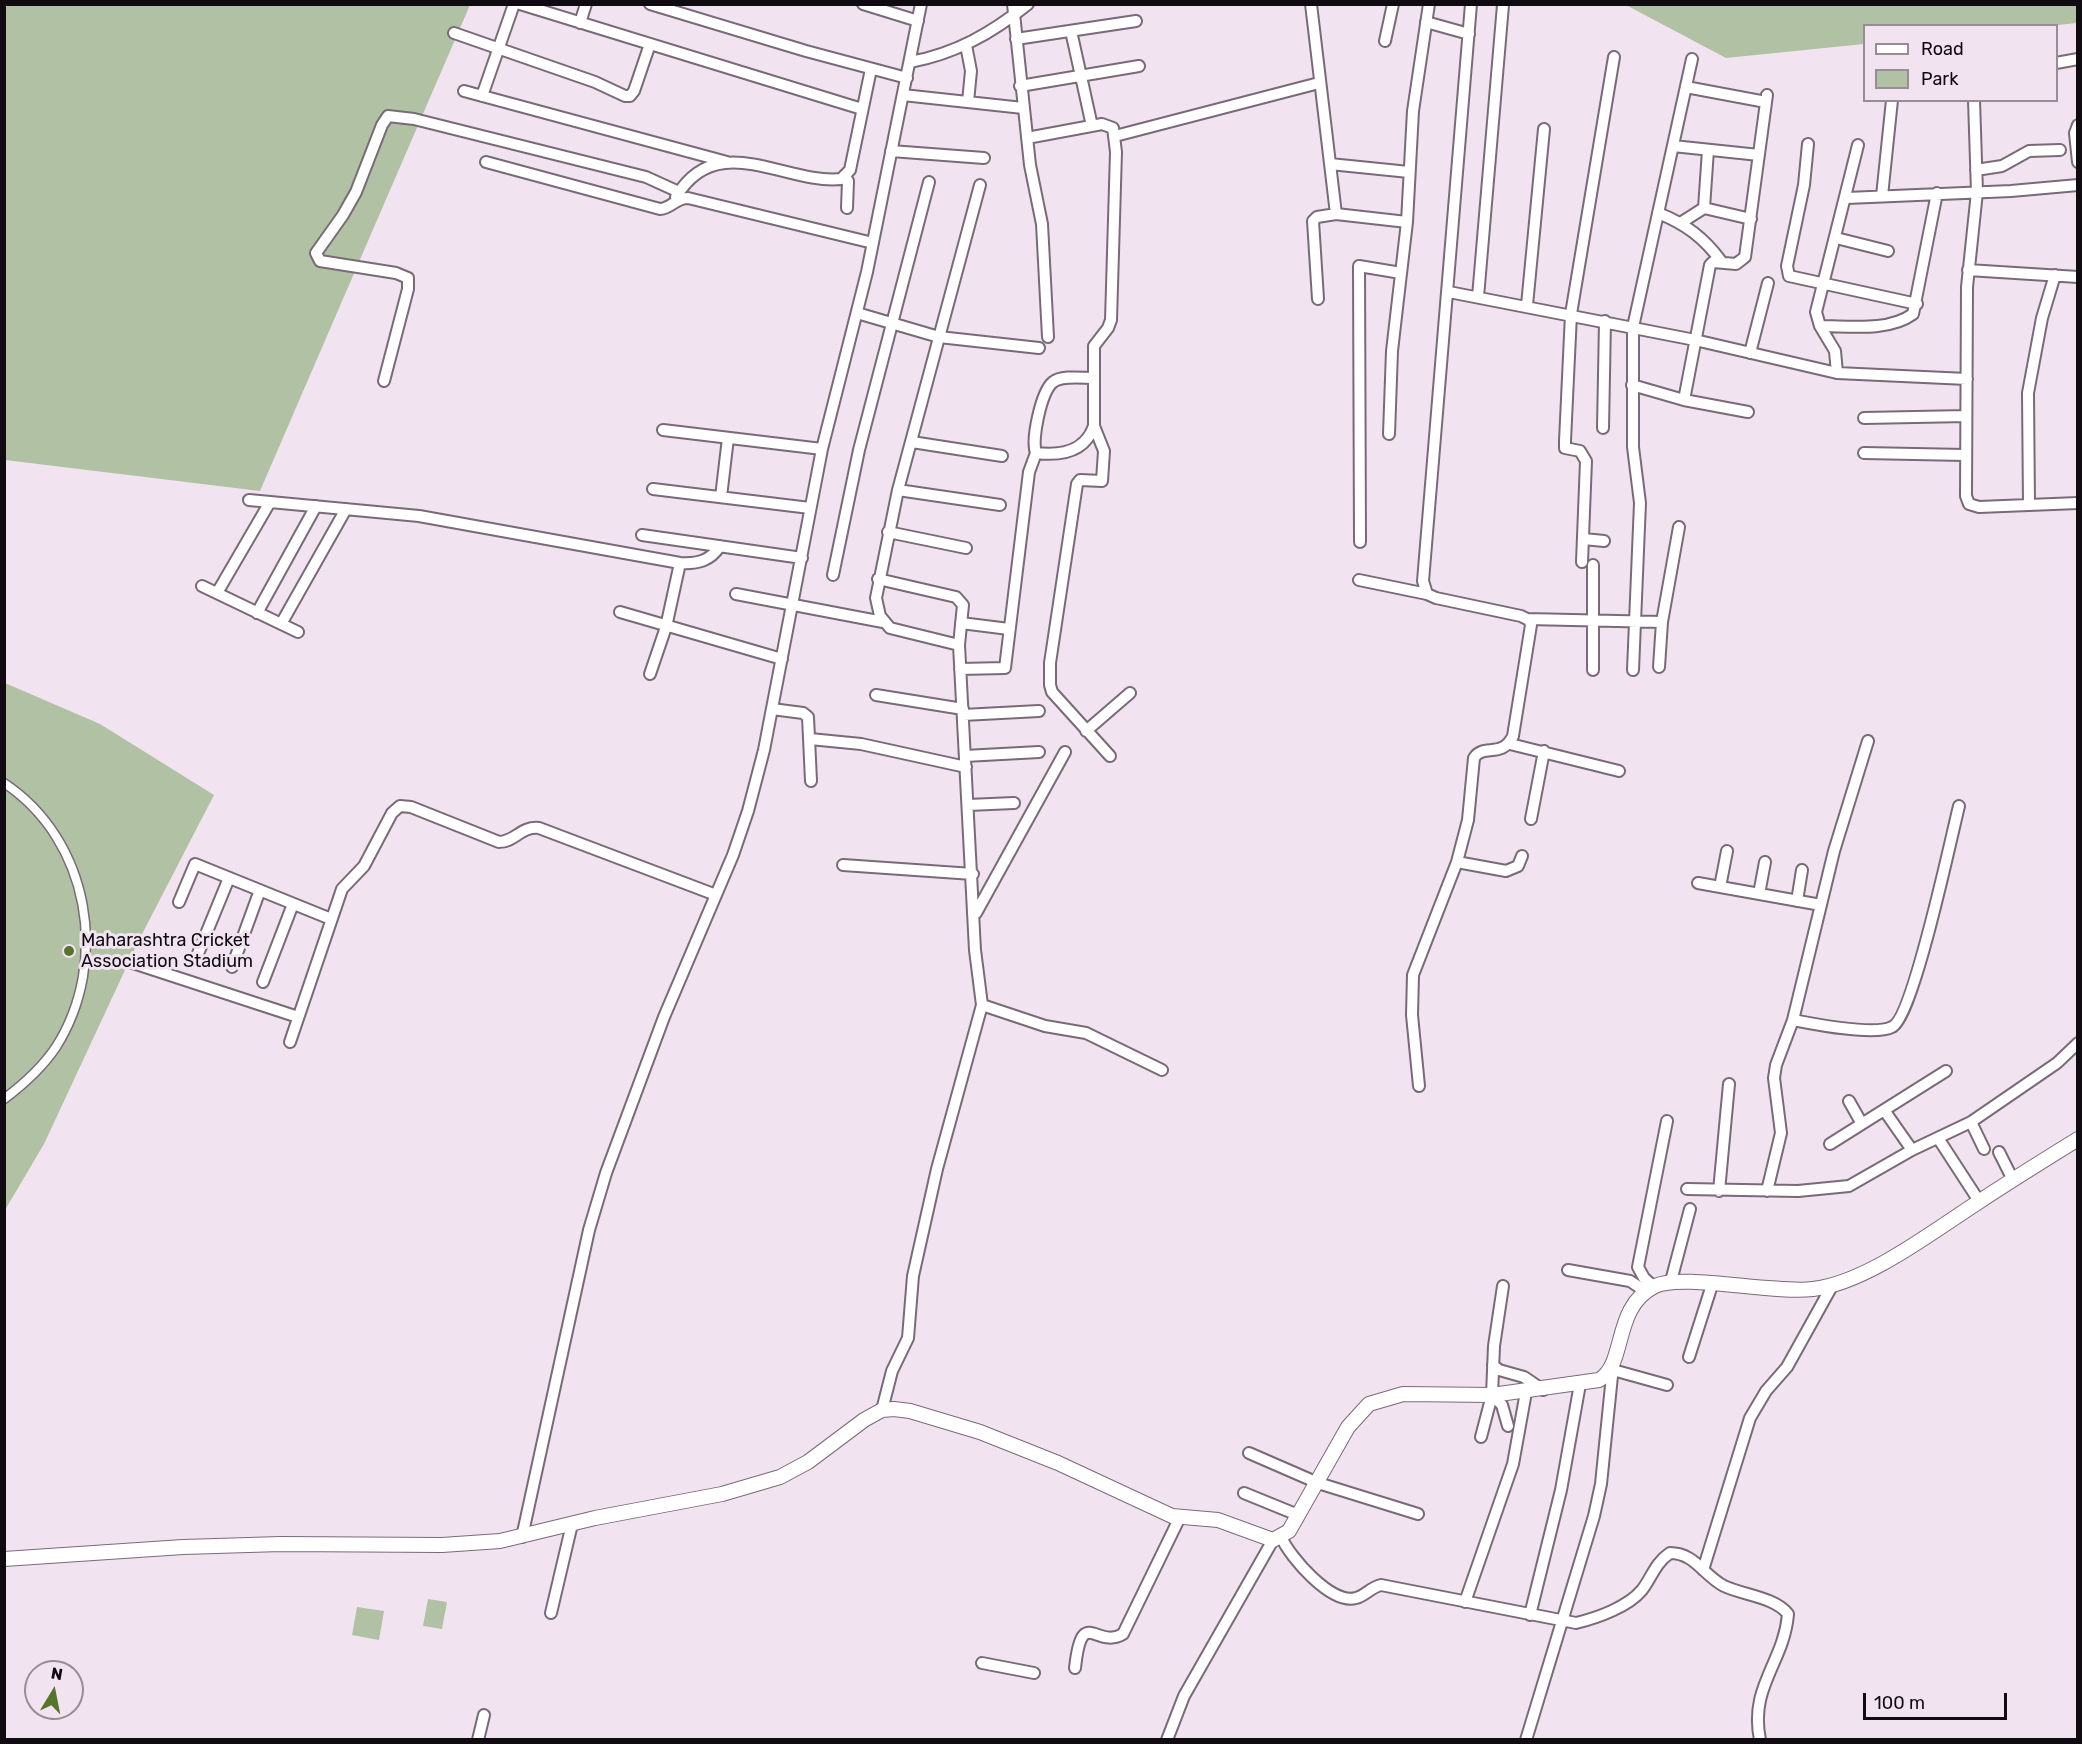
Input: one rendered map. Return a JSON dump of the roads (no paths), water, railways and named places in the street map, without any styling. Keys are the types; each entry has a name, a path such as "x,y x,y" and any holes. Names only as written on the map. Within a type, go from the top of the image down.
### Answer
{"street":[{"path":"482,96 514,4"},
{"path":"520,4 862,110"},
{"path":"580,23 586,4"},
{"path":"650,4 907,78"},
{"path":"863,4 918,21"},
{"path":"522,1537 590,1230 606,1173 664,1017 716,895 748,811 772,709 822,449 873,243 921,4"},
{"path":"1013,4 1020,86 1042,224 1048,337"},
{"path":"910,62 945,54 966,45 1028,4"},
{"path":"1311,4 1336,214"},
{"path":"1385,41 1393,4"},
{"path":"1427,594 1423,581 1449,292 1471,4"},
{"path":"1478,297 1503,5"},
{"path":"1389,434 1392,351 1407,222 1413,111 1426,22 1426,6"},
{"path":"1016,39 1136,21"},
{"path":"1426,22 1469,34"},
{"path":"1071,31 1092,126"},
{"path":"454,33 595,82 625,96 630,96 634,91 650,44"},
{"path":"966,45 971,71 968,102"},
{"path":"1582,562 1586,461 1580,451 1565,448 1571,314 1614,57"},
{"path":"1633,670 1640,503 1633,447 1633,327 1692,58"},
{"path":"2058,63 2078,59"},
{"path":"1020,86 1139,66"},
{"path":"464,91 730,163 750,163 832,180 845,176 850,170 871,69"},
{"path":"1115,136 1319,83"},
{"path":"1684,400 1710,265 1721,261 1730,264 1742,262 1748,246 1766,99 1686,87"},
{"path":"903,95 1023,108"},
{"path":"1882,196 1892,102"},
{"path":"1974,102 1977,192 1968,270 1965,455 1965,484 1969,504 1979,507 2078,503"},
{"path":"384,381 409,284 408,278 386,271 320,261 316,253 344,215 356,192 382,124 388,116 414,119 646,177 676,196 718,204 873,243"},
{"path":"1027,138 1108,125 1115,136 1111,320 1108,328 1094,346 1094,426 1091,436 1071,452 1053,455 1036,453"},
{"path":"2078,125 2075,133 2078,162"},
{"path":"1527,305 1544,129"},
{"path":"1808,144 1804,185 1787,273 1795,278 1917,304"},
{"path":"1838,374 1834,351 1820,326 1816,312 1847,198 1858,145"},
{"path":"1673,146 1759,155"},
{"path":"1704,208 1708,150"},
{"path":"1976,170 2002,166 2029,151 2060,150"},
{"path":"891,151 984,158"},
{"path":"486,162 660,209 665,208 692,177 730,163"},
{"path":"1329,164 1409,172"},
{"path":"845,176 848,181 847,208"},
{"path":"833,575 852,478 929,182"},
{"path":"883,622 876,606 878,579 888,532 980,185"},
{"path":"1847,198 2078,185"},
{"path":"1820,326 1871,327 1906,320 1913,315 1938,193"},
{"path":"1682,222 1704,208 1751,219"},
{"path":"1658,213 1682,222 1707,242 1721,261"},
{"path":"1318,299 1313,221 1317,217 1336,214 1407,222"},
{"path":"1836,238 1888,251"},
{"path":"1360,542 1359,266 1401,273"},
{"path":"1968,270 2078,277"},
{"path":"2029,504 2028,393 2042,318 2055,275"},
{"path":"1749,353 1768,283"},
{"path":"1449,292 1605,321 1838,374 1967,379"},
{"path":"857,314 939,337 1039,348"},
{"path":"1603,428 1605,321"},
{"path":"960,669 1005,668 1029,472 1036,453 1034,433 1048,388 1061,379 1094,378"},
{"path":"1632,385 1684,400 1748,412"},
{"path":"1864,418 1966,416"},
{"path":"1094,426 1104,451 1103,476 1102,481 1080,480 1077,484 1049,674 1052,692 1110,756"},
{"path":"663,430 822,449"},
{"path":"722,497 728,438"},
{"path":"912,442 1002,456"},
{"path":"1864,453 1965,455"},
{"path":"653,489 810,508"},
{"path":"898,490 1000,506"},
{"path":"249,500 346,508 454,521 680,563 704,562 713,556 720,546"},
{"path":"217,593 270,502"},
{"path":"257,613 316,506"},
{"path":"281,624 346,508"},
{"path":"1659,667 1662,621 1679,526"},
{"path":"888,532 966,548"},
{"path":"642,535 802,558"},
{"path":"1584,539 1604,541"},
{"path":"650,674 666,627 680,563"},
{"path":"1593,566 1593,670"},
{"path":"878,579 956,597 963,605 959,645 960,669 976,913 975,950 982,1005 937,1169 913,1276 908,1338 892,1371 882,1410"},
{"path":"1359,580 1527,618 1662,621"},
{"path":"202,586 298,632"},
{"path":"736,594 792,607 883,622 900,631 959,645"},
{"path":"620,612 782,659"},
{"path":"1419,1086 1412,1015 1413,975 1457,862 1468,820 1476,754 1501,750 1510,744 1516,725 1531,625 1527,618"},
{"path":"961,623 1009,629"},
{"path":"1086,730 1130,693"},
{"path":"876,695 963,712 1039,711"},
{"path":"772,709 803,713 808,717 810,781"},
{"path":"810,739 861,744 965,761 1039,752"},
{"path":"1767,1191 1782,1133 1774,1078 1776,1065 1792,1020 1821,905 1868,741"},
{"path":"1510,744 1619,771"},
{"path":"1531,819 1544,751"},
{"path":"976,913 1065,752"},
{"path":"4,783 45,820 67,854 81,892 87,932 85,972 74,1012 56,1048 30,1079 4,1099"},
{"path":"968,805 1014,803"},
{"path":"290,1042 342,889 364,866 396,808 405,805 499,842 506,842 527,828 539,828 716,895"},
{"path":"1792,1020 1863,1029 1892,1028 1898,1023 1915,983 1959,806"},
{"path":"1720,886 1727,851"},
{"path":"1457,862 1506,871 1518,866 1522,856"},
{"path":"1759,894 1765,862"},
{"path":"179,902 195,864 331,919"},
{"path":"843,864 973,874"},
{"path":"1797,901 1802,870"},
{"path":"197,956 229,878"},
{"path":"1698,883 1821,905"},
{"path":"232,967 260,890"},
{"path":"263,982 293,904"},
{"path":"130,962 298,1017"},
{"path":"982,1005 1045,1026 1086,1033 1162,1070"},
{"path":"1687,1189 1767,1191 1820,1190 1849,1186 1912,1150 1971,1122 2057,1063 2078,1043"},
{"path":"1830,1144 1946,1071"},
{"path":"1719,1191 1729,1084"},
{"path":"1849,1101 1862,1124"},
{"path":"1884,1110 1912,1150"},
{"path":"1650,1289 1638,1267 1666,1121"},
{"path":"1971,1122 1984,1149"},
{"path":"1938,1138 1979,1201"},
{"path":"1526,1740 1563,1622 1601,1484 1613,1368 1623,1324 1650,1289 1671,1281 1787,1290 1832,1286 1897,1255 2078,1139"},
{"path":"1999,1152 2013,1180"},
{"path":"1671,1281 1690,1209"},
{"path":"1568,1270 1630,1281 1650,1289"},
{"path":"1689,1357 1712,1285"},
{"path":"1481,1437 1492,1395 1493,1365 1503,1286"},
{"path":"1703,1570 1750,1419 1766,1391 1787,1368 1832,1286"},
{"path":"1493,1365 1499,1370 1524,1377 1543,1390"},
{"path":"1167,1740 1184,1696 1277,1538 1289,1531 1305,1507 1348,1427 1369,1404 1403,1394 1492,1395 1543,1390 1599,1380 1613,1368"},
{"path":"1613,1368 1667,1385"},
{"path":"1530,1615 1561,1490 1580,1384"},
{"path":"1465,1602 1513,1464 1526,1392"},
{"path":"1492,1395 1502,1405 1508,1426"},
{"path":"4,1559 183,1547 281,1544 442,1545 522,1537 616,1513 722,1494 780,1477 807,1462 852,1427 882,1410 910,1411 980,1432 1058,1463 1172,1516 1218,1520 1277,1538 1324,1588 1344,1598 1355,1598 1381,1585 1563,1622 1585,1621 1631,1600 1642,1589 1660,1559 1670,1553 1692,1557 1703,1570 1721,1584 1776,1604 1788,1614 1779,1650 1757,1707 1760,1740"},
{"path":"1249,1453 1318,1483 1418,1514"},
{"path":"1244,1493 1298,1515"},
{"path":"1075,1668 1077,1645 1082,1635 1087,1632 1110,1636 1123,1634 1180,1517"},
{"path":"551,1613 572,1524"},
{"path":"982,1663 1034,1674"},
{"path":"478,1740 484,1715"}],"place":[{"name":"Maharashtra Cricket Association Stadium","path":"69,951"}]}
